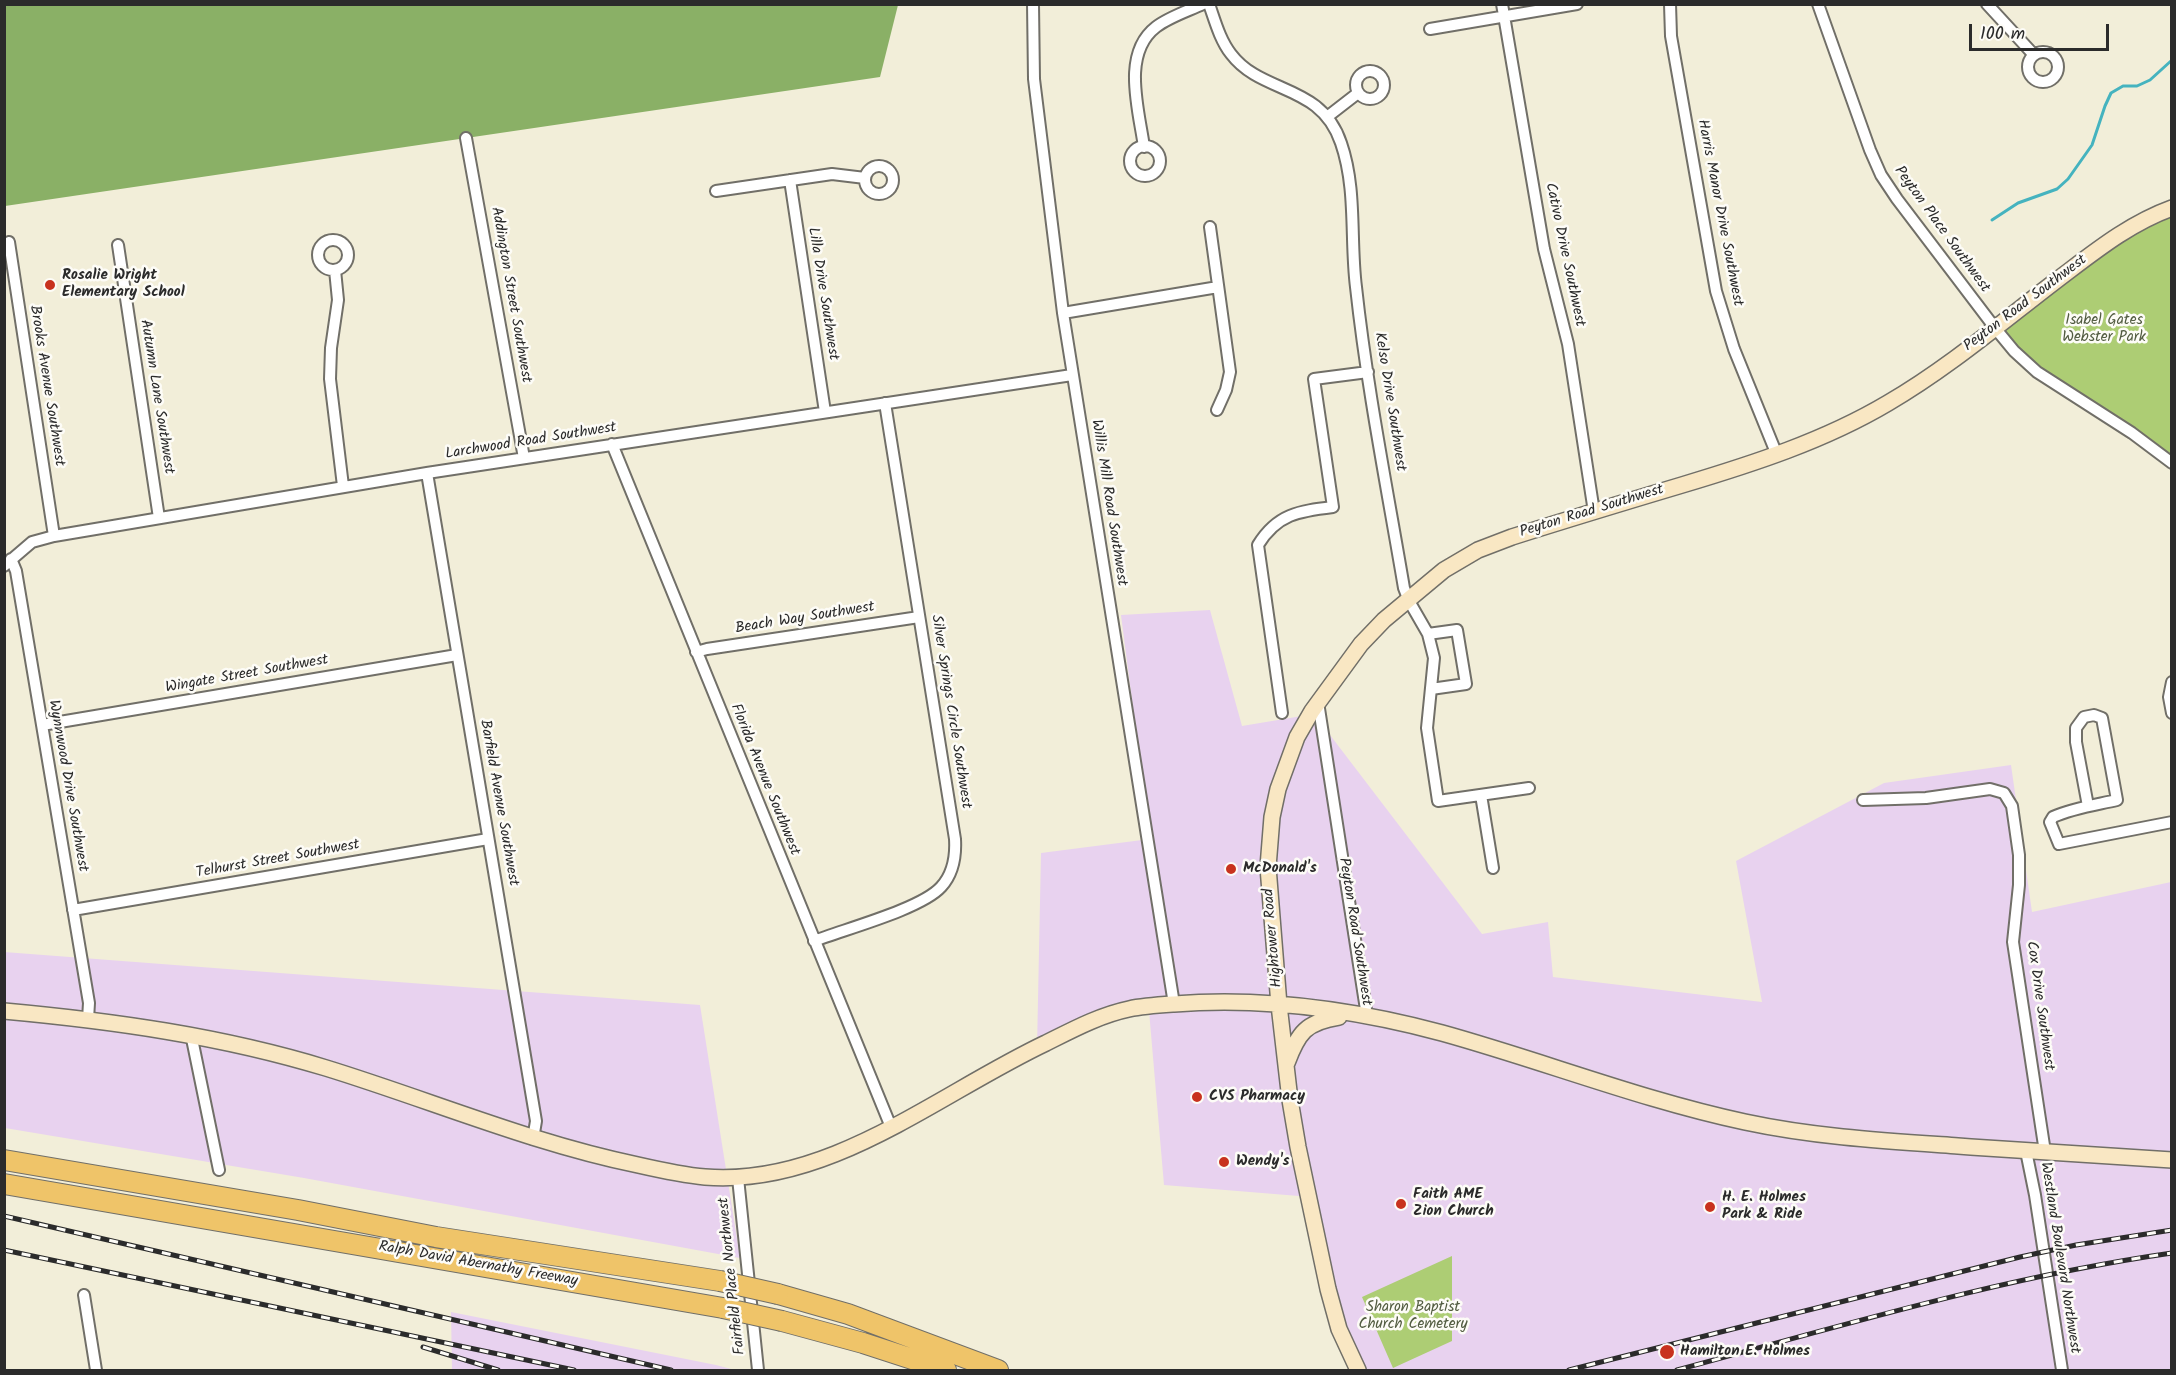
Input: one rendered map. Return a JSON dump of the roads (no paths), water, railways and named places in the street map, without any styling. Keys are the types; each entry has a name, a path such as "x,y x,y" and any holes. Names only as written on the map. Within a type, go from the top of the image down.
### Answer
{"highway":[{"name":"Ralph David Abernathy Freeway","path":"4,1160 436,1237 720,1281 778,1294 848,1314 998,1371"},
{"name":"Ralph David Abernathy Freeway","path":"4,1184 723,1308 863,1343 946,1371"}],"main road":[{"name":"Peyton Road Southwest","path":"1318,702 1361,644 1384,620 1444,570 1478,550 1512,537 1777,455 1842,428 1888,404 1940,369 2105,244 2148,217 2172,208"},
{"name":"Hightower Road","path":"1318,702 1297,737 1286,763 1272,817 1268,867 1279,1005 1298,1147 1328,1289 1339,1329 1358,1371"},
{"path":"4,1011 88,1019 191,1034 258,1049 324,1067 533,1139 598,1157 672,1173 705,1177 738,1178 774,1174 810,1164 840,1152 891,1127 1026,1052 1090,1022 1130,1009 1174,1004 1229,1002 1279,1005 1362,1015 1444,1034 1666,1103 1757,1124 1862,1139 2172,1160"},
{"path":"1286,1067 1295,1042 1305,1030 1322,1020 1362,1015"}],"street":[{"name":"Willis Mill Road Southwest","path":"1033,4 1034,79 1063,313 1174,1004"},
{"path":"1144,147 1135,81 1135,61 1142,45 1155,28 1203,4"},
{"path":"1209,4 1219,33 1231,54 1247,70 1304,97 1327,117 1358,93"},
{"name":"Cativo Drive Southwest","path":"1502,4 1544,249 1568,344 1594,512"},
{"path":"1430,29 1577,4"},
{"name":"Harris Manor Drive Southwest","path":"1670,4 1671,36 1716,291 1734,349 1777,455"},
{"name":"Peyton Place Southwest","path":"1818,4 1881,175 1995,328 2014,351 2037,372 2132,433 2172,463"},
{"path":"1987,4 2034,56"},
{"name":"Kelso Drive Southwest","path":"1327,117 1341,142 1352,206 1355,286 1404,588 1408,601 1428,634"},
{"name":"Addington Street Southwest","path":"466,138 524,458"},
{"path":"716,191 832,174 865,178"},
{"name":"Lilla Drive Southwest","path":"790,180 825,412"},
{"path":"1210,227 1230,372 1226,390 1217,410"},
{"name":"Brooks Avenue Southwest","path":"9,242 54,536"},
{"name":"Autumn Lane Southwest","path":"118,245 159,518"},
{"path":"335,270 338,300 331,348 330,379 343,486"},
{"path":"1063,313 1218,283"},
{"path":"1282,712 1258,545 1265,533 1277,522 1300,511 1333,507 1314,379 1368,372"},
{"name":"Larchwood Road Southwest","path":"8,562 32,542 54,536 343,486 1072,375"},
{"name":"Silver Springs Circle Southwest","path":"814,940 924,901 942,886 956,853 885,403"},
{"name":"Florida Avenue Southwest","path":"612,444 891,1127"},
{"name":"Barfield Avenue Southwest","path":"427,473 536,1121 533,1139"},
{"name":"Wynnwood Drive Southwest","path":"8,562 16,571 89,1003 88,1019"},
{"name":"Beach Way Southwest","path":"696,652 919,617"},
{"path":"1431,688 1466,684 1457,630 1428,634 1434,658 1431,688 1428,736 1438,801 1529,788"},
{"name":"Wingate Street Southwest","path":"42,725 458,655"},
{"path":"2172,682 2169,697 2172,713"},
{"name":"Peyton Road Southwest","path":"1318,702 1362,1015"},
{"path":"2088,806 2076,742 2076,728 2084,717 2094,715 2102,718 2117,800 2067,811 2053,817 2050,822 2059,844 2172,822"},
{"name":"Cox Drive Southwest","path":"1863,800 1926,798 1990,789 2004,793 2012,806 2019,865 2013,942 2045,1152"},
{"path":"1481,795 1493,868"},
{"name":"Telhurst Street Southwest","path":"73,910 489,839"},
{"path":"191,1034 219,1170"},
{"name":"Westland Boulevard Northwest","path":"2026,1150 2062,1371"},
{"name":"Fairfield Place Northwest","path":"738,1178 758,1371"},
{"path":"84,1295 96,1371"}],"waterway":[{"path":"1992,220 2018,203 2057,189 2068,179 2092,145 2111,93 2123,86 2137,86 2150,80 2172,60"}],"railway":[{"path":"4,1216 671,1370"},
{"path":"1569,1370 2020,1257 2076,1245 2172,1230"},
{"path":"4,1250 574,1370"},
{"path":"1677,1370 1984,1289 2046,1275 2172,1253"},
{"path":"423,1347 498,1370"}],"place":[{"name":"Rosalie Wright Elementary School","path":"50,285"},
{"name":"McDonald's","path":"1231,869"},
{"name":"CVS Pharmacy","path":"1197,1097"},
{"name":"Wendy's","path":"1224,1162"},
{"name":"Faith AME Zion Church","path":"1401,1204"},
{"name":"H. E. Holmes Park & Ride","path":"1710,1207"},
{"name":"Hamilton E. Holmes","path":"1667,1352"}],"park label":[{"name":"Isabel Gates Webster Park","path":"2104,330"},
{"name":"Sharon Baptist Church Cemetery","path":"1413,1316"}]}
